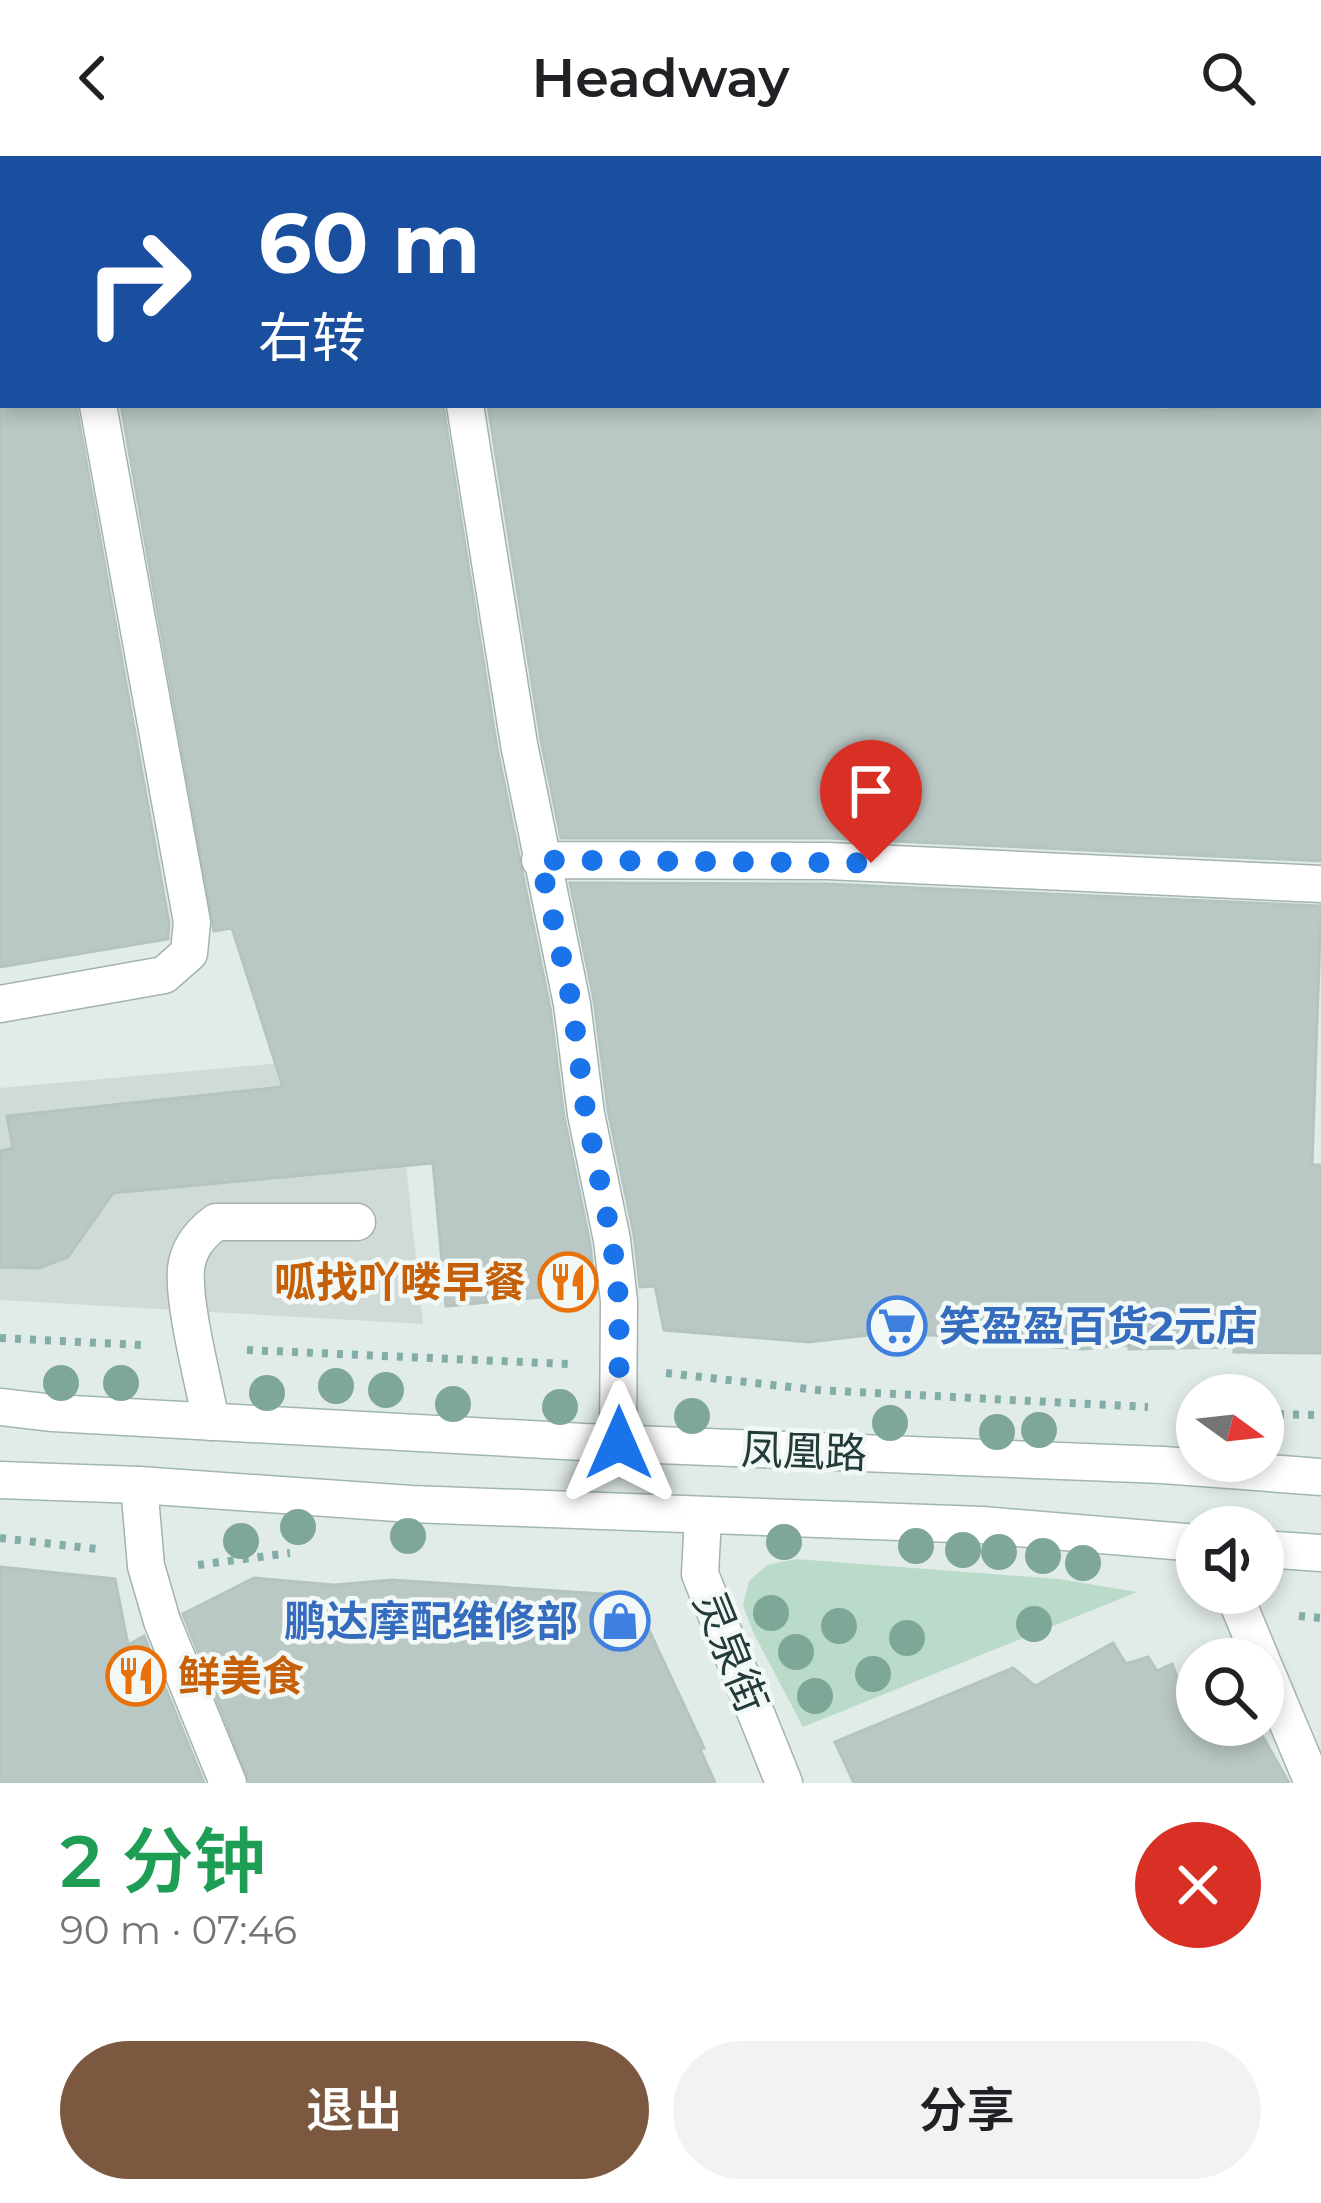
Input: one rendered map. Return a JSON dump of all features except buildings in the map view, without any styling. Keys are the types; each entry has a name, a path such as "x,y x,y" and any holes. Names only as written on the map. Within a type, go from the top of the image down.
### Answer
{"street":[{"path":"0,1004 164,975 189,953 192,922 99,408"},
{"path":"465,408 540,860 572,1004 586,1114 612,1240 619,1301 619,1443"},
{"path":"540,860 828,861 1321,884"},
{"path":"212,1422 186,1266 197,1236 216,1222 356,1222"},
{"name":"凤凰路","path":"0,1407 212,1422 1321,1477"},
{"name":"凤凰路","path":"0,1480 411,1504 982,1525 1176,1541"},
{"path":"139,1485 146,1566 161,1621 228,1783"},
{"name":"灵泉街","path":"703,1517 700,1574 784,1783"},
{"path":"1284,1550 1321,1553"},
{"path":"1284,1714 1313,1783"}],"path":[{"path":"0,1338 619,1366 817,1390 1156,1407"},
{"path":"1284,1414 1321,1415"},
{"path":"0,1538 98,1549 146,1566"}],"shaded area":[{"path":"394,1053 423,1324 0,1300 0,1088"}],"green space":[{"path":"796,1559 1059,1579 1137,1592 803,1727 743,1605 749,1581 767,1565"}],"place":[{"name":"呱找吖喽早餐","path":"568,1282"},
{"name":"笑盈盈百货2元店","path":"897,1326"},
{"name":"鹏达摩配维修部","path":"620,1621"},
{"name":"鲜美食","path":"136,1676"}],"route":[{"path":"619,1443 619,1301 612,1240 586,1114 572,1004 540,860 871,863"}]}
